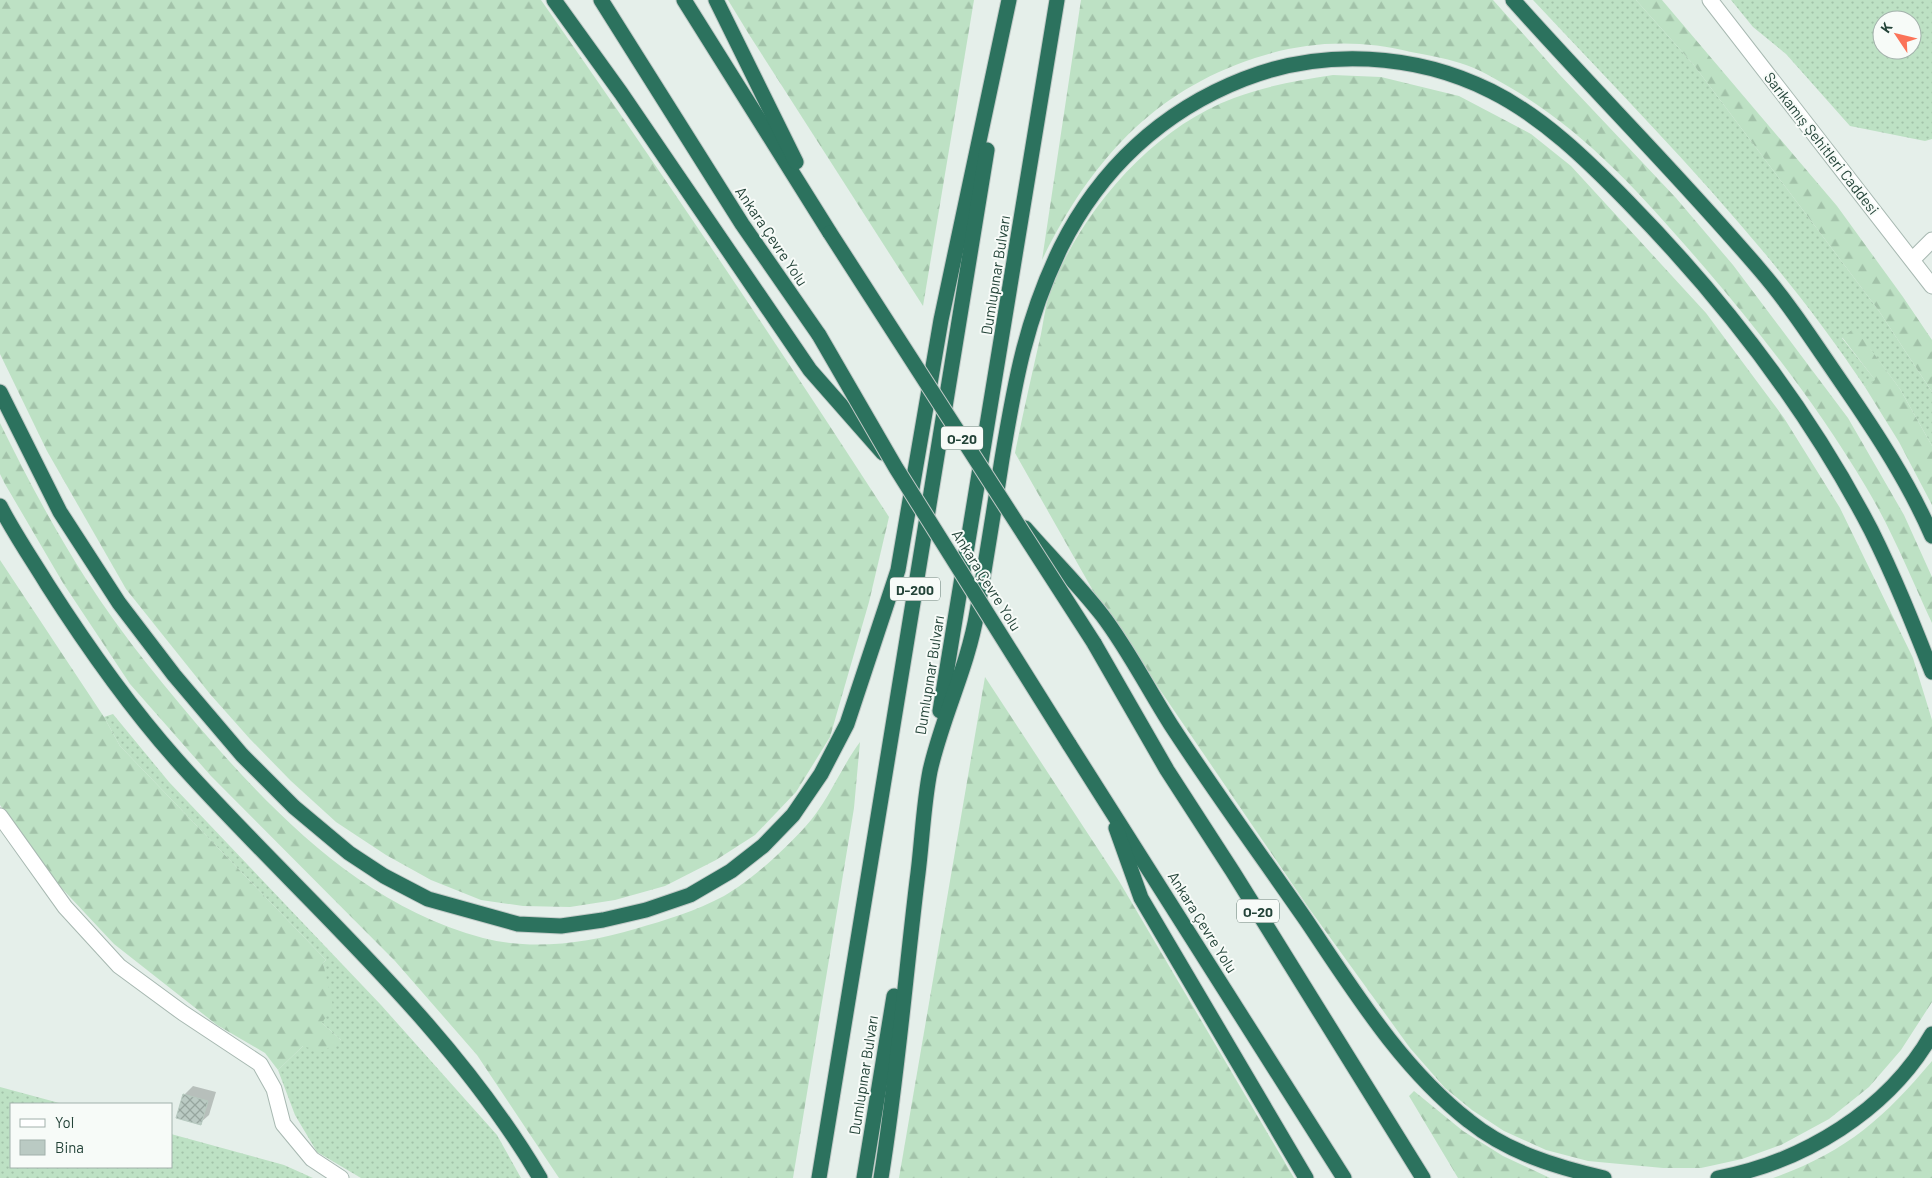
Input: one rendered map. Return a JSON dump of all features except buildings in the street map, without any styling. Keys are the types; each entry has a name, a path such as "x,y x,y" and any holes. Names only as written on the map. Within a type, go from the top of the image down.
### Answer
{"highway":[{"path":"554,0 621,93 810,370 896,468"},
{"name":"Ankara Çevre Yolu","path":"601,0 742,224 819,335 896,468 1344,1178"},
{"name":"O-20","path":"684,0 830,233 1094,643 1167,770 1424,1178"},
{"path":"716,0 830,233"},
{"path":"0,392 60,512 125,610 174,675 242,755 294,807 349,853 384,876 428,899 518,924 561,926 603,920 646,910 690,895 744,861 763,846 793,815 821,774 846,724 898,570 941,320 1010,0"},
{"name":"Dumlupınar Bulvarı","path":"819,1178 1010,0"},
{"name":"Dumlupınar Bulvarı","path":"864,1178 1057,0"},
{"path":"1513,0 1629,124 1761,272 1818,348 1876,433 1922,512 1932,536"},
{"path":"881,1178 930,771 976,622 1022,352 1040,292 1086,202 1106,176 1134,146 1169,117 1219,88 1265,70 1314,61 1356,58 1405,63 1448,74 1489,90 1516,105 1592,165 1661,236 1779,380 1832,460 1872,532 1932,672"},
{"path":"0,506 10,526 58,602 110,678 176,759 415,1010 482,1092 540,1178"},
{"path":"1006,507 1102,615 1178,734 1322,944 1410,1065 1463,1116 1495,1139 1526,1155 1570,1170 1604,1178"},
{"path":"1105,799 1141,898 1306,1178"},
{"path":"1718,1178 1749,1172 1800,1153 1844,1128 1887,1091 1924,1047 1932,1034"}],"street":[{"name":"Sarıkamış Şehitleri Caddesi","path":"1710,0 1932,286"},
{"path":"1913,260 1932,240"},
{"path":"0,816 65,907 119,966 183,1013 260,1064 274,1089 283,1124 312,1159 341,1178"}],"green space":[{"path":"0,0 541,0 804,386 889,517 869,602 830,737 796,792 755,835 716,860 665,886 615,900 570,907 523,906 481,900 431,880 386,855 336,822 291,781 250,739 210,694 126,589 47,451 0,354"},
{"path":"728,0 974,0 923,306 750,36"},
{"path":"1081,0 1493,0 1558,73 1676,198 1733,265 1848,418 1904,515 1932,577 1932,623 1884,520 1848,458 1810,401 1727,294 1638,193 1591,147 1539,106 1511,88 1467,65 1372,45 1333,44 1313,45 1274,52 1218,73 1184,90 1154,112 1127,136 1080,193 1060,225 1042,260"},
{"path":"1533,0 1636,0 1693,64 1879,311 1932,392 1932,446 1900,389 1855,329 1842,338 1876,381 1865,387 1829,335 1749,235 1664,140"},
{"path":"1636,0 1662,0 1837,206 1932,340 1932,392 1879,311 1693,64"},
{"path":"1731,0 1932,0 1932,139 1925,141 1850,126 1786,54 1753,27"},
{"path":"1333,75 1381,77 1459,96 1531,134 1571,166 1706,313 1784,418 1840,508 1913,658 1932,720 1932,1002 1901,1050 1869,1087 1829,1119 1781,1145 1742,1159 1701,1168 1663,1168 1588,1161 1546,1150 1504,1131 1472,1110 1445,1088 1410,1048 1308,907 1096,596 1015,453 1050,292 1066,257 1102,200 1149,150 1176,129 1204,111 1258,90 1295,81"},
{"path":"1855,328 1900,389 1932,446 1932,505 1899,442 1865,387 1875,380 1842,337"},
{"path":"0,423 52,522 100,601 146,663 213,743 271,805 301,834 334,861 404,907 442,924 483,938 502,942 540,945 560,944 617,934 669,919 703,906 724,896 746,882 797,836 820,807 860,742 854,808 793,1178 559,1178 477,1055 395,961 211,776 130,684 63,583 0,474"},
{"path":"0,560 104,717 120,746 326,960 323,963 333,1006 322,1023 341,1040 322,1052 303,1046 278,1070 265,1053 217,1025 114,944 55,881 0,805"},
{"path":"985,677 1119,881 1294,1178 899,1178"},
{"path":"113,714 169,782 381,1005 497,1135 521,1178 361,1178 317,1152 295,1115 278,1070 303,1046 341,1040 322,1023 323,963 326,960 120,746 104,717"},
{"path":"1932,1061 1932,1178 1773,1178 1822,1157 1862,1132 1897,1100"},
{"path":"0,1087 59,1103 10,1103 10,1168 172,1168 172,1134 284,1165 313,1178 0,1178"},
{"path":"1414,1091 1463,1131 1503,1156 1550,1178 1458,1178 1409,1096"}]}
